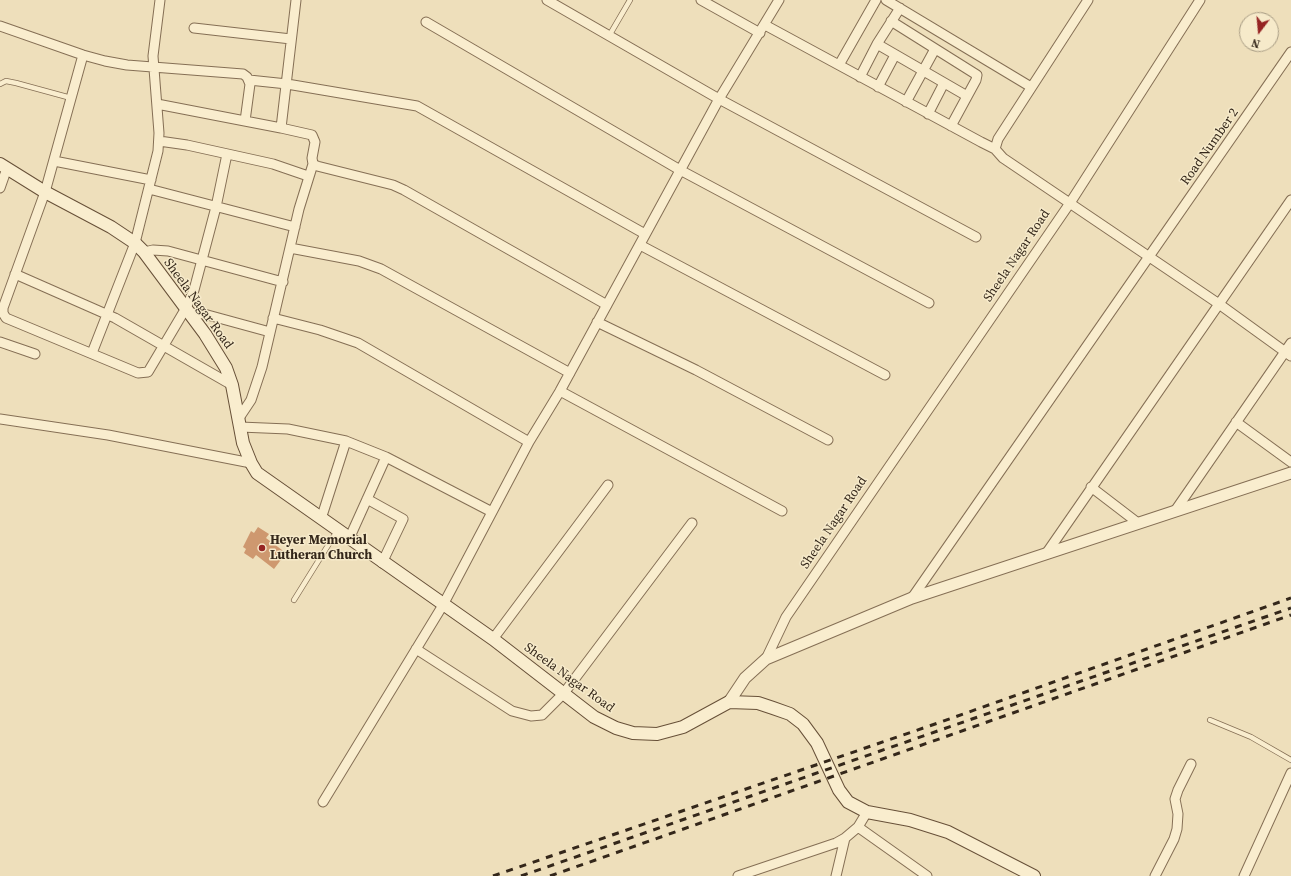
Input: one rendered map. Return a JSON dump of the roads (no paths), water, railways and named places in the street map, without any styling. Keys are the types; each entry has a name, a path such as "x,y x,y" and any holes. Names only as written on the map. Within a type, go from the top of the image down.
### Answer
{"main road":[{"name":"Sheela Nagar Road","path":"3,166 45,192 111,228 139,248 217,351 232,385 243,443 251,463 257,473 267,482 493,639 604,723 633,733 657,734 683,727 729,702"},
{"path":"729,702 758,702 790,714 803,724 817,743 839,790 848,802 867,812 935,827 1034,876"}],"street":[{"path":"92,354 108,314 139,248 159,141 153,68 160,0"},
{"path":"280,128 287,84 296,0"},
{"path":"547,0 719,100 976,236"},
{"path":"701,0 715,3 760,33"},
{"path":"322,802 443,605 529,442 570,373 680,170 719,100 779,0"},
{"path":"839,65 876,0"},
{"path":"886,0 1031,87"},
{"path":"996,149 998,139 1088,0"},
{"name":"Sheela Nagar Road","path":"729,702 745,678 766,659 786,617 1070,203 1200,0"},
{"path":"860,77 877,44 900,8"},
{"path":"892,21 977,75 968,96 951,126"},
{"path":"426,22 680,170 929,303"},
{"path":"765,25 928,114 996,149 1004,158 1219,304 1288,354"},
{"path":"0,26 83,55 127,65 243,74 249,80 287,84 417,106 645,234"},
{"path":"194,28 291,40"},
{"path":"877,44 968,96"},
{"path":"906,102 935,49"},
{"name":"Road Number 2","path":"912,598 1291,52"},
{"path":"83,55 45,192 3,308 3,313 6,318 138,373 144,374 152,366 163,345 188,311 216,206 227,154"},
{"path":"878,86 895,55"},
{"path":"245,121 249,80"},
{"path":"928,114 944,83"},
{"path":"157,104 312,135 315,142 312,158 313,164 308,176 270,332 251,400 240,423 288,429 346,441 386,457 492,512"},
{"path":"159,141 187,145 283,166 308,176"},
{"path":"54,161 150,184 216,206 295,227"},
{"path":"313,164 393,185 404,190 606,305"},
{"path":"0,188 3,166"},
{"path":"1048,551 1291,200"},
{"path":"640,245 885,375"},
{"path":"139,248 168,251 283,282"},
{"path":"290,248 359,261 381,269 570,373"},
{"path":"15,274 108,314 232,385"},
{"path":"188,311 270,332"},
{"path":"273,318 326,332 358,343 529,442"},
{"path":"597,322 696,370 828,440"},
{"path":"0,342 35,354"},
{"path":"1175,511 1236,422 1288,354 1291,343"},
{"path":"560,391 782,511"},
{"path":"0,419 108,435 251,463"},
{"path":"1236,422 1291,462"},
{"path":"321,520 346,441"},
{"path":"349,539 386,457"},
{"path":"766,659 912,598 1048,551 1291,473"},
{"path":"493,639 608,485"},
{"path":"1091,487 1138,523"},
{"path":"367,499 403,519 382,563"},
{"path":"416,649 500,704 518,714 531,716 542,715 564,693 692,523"},
{"path":"1155,876 1177,829 1178,814 1175,799 1191,764"},
{"path":"1244,876 1291,773"},
{"path":"738,876 836,843 845,838 858,827 867,812"},
{"path":"858,827 927,876"},
{"path":"836,876 845,838"}],"lane":[{"path":"609,36 630,0"},
{"path":"0,84 6,81 72,98"},
{"path":"294,600 337,531"},
{"path":"1210,720 1251,737 1291,760"}],"railway":[{"path":"493,876 935,724 1291,598"},
{"path":"521,876 1291,608"},
{"path":"550,876 1291,615"}],"place":[{"name":"Heyer Memorial Lutheran Church","path":"262,548"}]}
